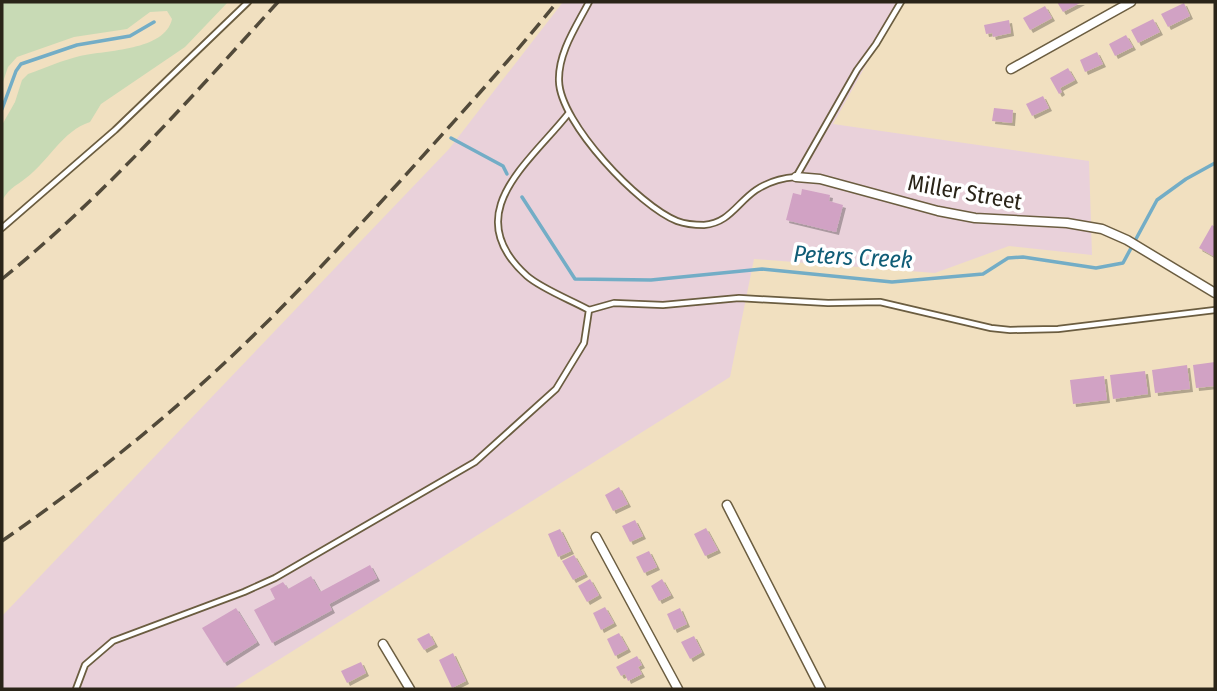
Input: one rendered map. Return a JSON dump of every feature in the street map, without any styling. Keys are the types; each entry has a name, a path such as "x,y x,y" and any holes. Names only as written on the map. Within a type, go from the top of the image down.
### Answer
{"street":[{"path":"1011,69 1130,2"},
{"name":"Miller Street","path":"796,177 820,179 963,216 1102,229 1127,240 1215,292"},
{"path":"727,505 821,689"},
{"path":"596,537 678,689"},
{"path":"383,644 410,689"}],"lane":[{"path":"2,228 115,130 248,2"},
{"path":"589,2 565,48 560,66 560,90 568,114 596,151 638,194 676,221 691,224 717,222 736,210 757,190 782,178 796,177 857,70 901,2"},
{"path":"568,114 526,162 502,195 497,222 504,249 528,277 589,310 614,303 663,305 739,298 828,303 863,302 902,306 990,328 1010,330 1058,329 1215,310"},
{"path":"76,689 85,665 113,641 244,593 275,578 475,462 556,389 584,342 589,310"}],"shaded area":[{"path":"563,2 901,2 833,124 1089,161 1092,255 1009,246 935,273 754,259 730,377 232,689 2,689 2,616 449,149"}],"green space":[{"path":"2,2 228,2 185,47 101,104 90,122 71,132 34,171 10,190 2,201 2,125 15,102 22,80 28,74 74,58 147,43 167,30 172,19 167,11 150,12 127,29 74,37 17,57 8,67 2,85"}],"building":[{"path":"1057,2 1082,2 1063,12"},
{"path":"1184,3 1190,16 1168,27 1161,14"},
{"path":"1045,6 1052,18 1030,30 1023,18"},
{"path":"1153,19 1160,32 1138,43 1131,30"},
{"path":"1009,20 1011,33 993,37 992,33 986,34 984,25"},
{"path":"1126,35 1133,47 1115,56 1109,44"},
{"path":"1097,52 1103,64 1085,72 1080,60"},
{"path":"1068,68 1075,80 1060,88 1062,92 1059,94 1050,78"},
{"path":"1043,96 1049,108 1032,116 1026,104"},
{"path":"994,108 1013,110 1012,123 992,121"},
{"path":"802,189 830,195 829,201 843,205 836,232 786,220 793,193 801,195"},
{"path":"1212,225 1215,227 1215,257 1199,248"},
{"path":"1215,362 1215,386 1196,388 1193,365"},
{"path":"1187,365 1190,389 1155,393 1152,370"},
{"path":"1145,371 1148,394 1113,399 1110,375"},
{"path":"1104,376 1107,400 1073,404 1070,380"},
{"path":"619,487 628,504 613,511 605,495"},
{"path":"635,520 643,536 630,542 622,526"},
{"path":"706,528 718,550 705,556 694,534"},
{"path":"560,529 571,551 558,557 548,534"},
{"path":"649,551 657,567 644,573 636,557"},
{"path":"574,555 585,574 573,580 562,561"},
{"path":"370,565 377,578 329,604 332,610 272,643 254,610 275,599 270,589 283,582 288,589 311,576 320,592"},
{"path":"590,579 599,595 587,602 578,586"},
{"path":"662,579 671,595 659,601 651,586"},
{"path":"605,607 614,623 601,630 593,613"},
{"path":"236,608 257,642 224,663 202,628"},
{"path":"680,608 687,624 674,630 667,614"},
{"path":"429,633 435,644 424,650 417,639"},
{"path":"619,633 628,649 615,656 607,639"},
{"path":"694,636 702,652 690,659 681,642"},
{"path":"453,653 466,681 452,688 439,660"},
{"path":"637,656 642,665 638,667 642,674 628,681 625,674 621,676 616,667"},
{"path":"361,662 366,673 347,683 341,671"}],"waterway":[{"name":"Peters Creek","path":"2,109 21,64 77,45 130,36 154,22"},
{"name":"Peters Creek","path":"451,138 503,166 507,174"},
{"name":"Peters Creek","path":"522,197 575,279 651,280 762,269 892,282 983,274 1008,258 1023,257 1096,268 1123,263 1157,200 1186,179 1215,163"}],"railway":[{"path":"2,279 111,181 278,2"},
{"path":"2,541 136,441 260,329 403,178 557,2"}]}
